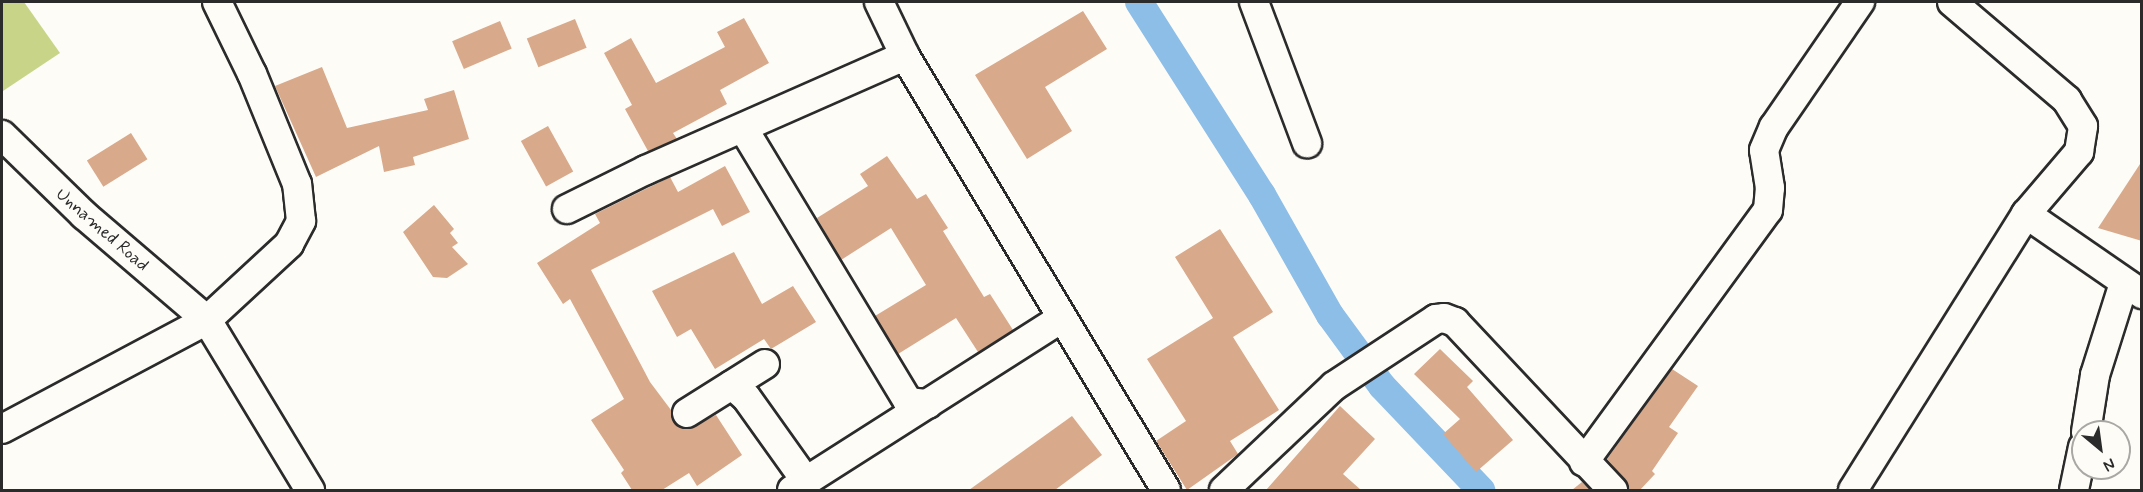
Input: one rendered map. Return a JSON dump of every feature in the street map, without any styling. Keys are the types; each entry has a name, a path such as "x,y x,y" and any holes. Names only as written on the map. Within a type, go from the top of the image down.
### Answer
{"street":[{"path":"2,429 207,320 289,244 301,221 297,184 252,74 217,2"},
{"path":"879,2 905,56 1166,490"},
{"path":"1254,2 1307,143"},
{"path":"1584,462 1768,210 1770,188 1764,150 1774,127 1860,2"},
{"path":"1853,490 2026,214 2079,152 2083,126 2067,100 1952,2"},
{"path":"567,209 646,170 905,56"},
{"path":"743,128 908,402 928,404"},
{"name":"Unnamed Road","path":"2,135 84,215 207,320 310,490"},
{"path":"2026,214 2133,289 2095,375 2088,420"},
{"path":"732,385 746,397 799,486 1062,318"},
{"path":"1224,490 1334,386 1436,319 1455,322 1584,462 1613,490"},
{"path":"687,413 765,364"}],"green space":[{"path":"2,2 24,2 60,53 3,91"}],"building":[{"path":"1083,11 1107,49 1045,87 1072,131 1027,159 975,75"},
{"path":"744,18 769,63 720,90 727,104 673,133 677,139 648,151 625,109 632,105 604,53 631,38 656,83 725,47 717,32"},
{"path":"575,19 587,48 538,67 527,38"},
{"path":"500,21 512,49 464,69 452,41"},
{"path":"322,67 347,128 428,110 424,99 454,90 469,139 413,157 415,165 384,172 379,146 316,177 275,86"},
{"path":"548,126 573,171 546,187 521,141"},
{"path":"131,133 147,159 103,187 87,161"},
{"path":"887,156 917,199 926,194 948,228 943,231 984,297 990,294 1013,330 978,352 956,318 898,354 875,316 926,285 891,228 841,260 817,218 868,186 860,174"},
{"path":"2142,161 2142,241 2098,228"},
{"path":"725,166 750,212 722,226 713,209 591,270 650,382 671,410 673,422 688,429 716,415 742,455 697,486 689,473 662,490 632,490 621,473 624,470 591,420 624,399 570,299 563,304 537,263 600,223 595,214 670,177 678,192"},
{"path":"434,205 454,229 450,233 458,243 452,247 468,264 447,278 433,277 403,232"},
{"path":"1220,229 1273,312 1233,337 1279,410 1230,441 1238,454 1187,490 1156,441 1186,421 1147,359 1213,318 1175,257"},
{"path":"734,252 762,304 793,286 816,322 771,349 764,339 715,369 691,329 677,337 652,291"},
{"path":"1440,349 1473,381 1467,387 1513,440 1476,472 1443,434 1460,419 1414,374"},
{"path":"1672,369 1698,386 1669,427 1678,433 1652,471 1655,474 1640,490 1629,490 1625,479 1607,459"},
{"path":"1340,406 1375,439 1343,474 1361,490 1266,490"},
{"path":"1072,416 1102,455 1055,490 969,490"},
{"path":"1582,482 1591,490 1572,490"}],"waterway":[{"path":"1139,2 1262,195 1330,315 1382,386 1481,490"}]}
